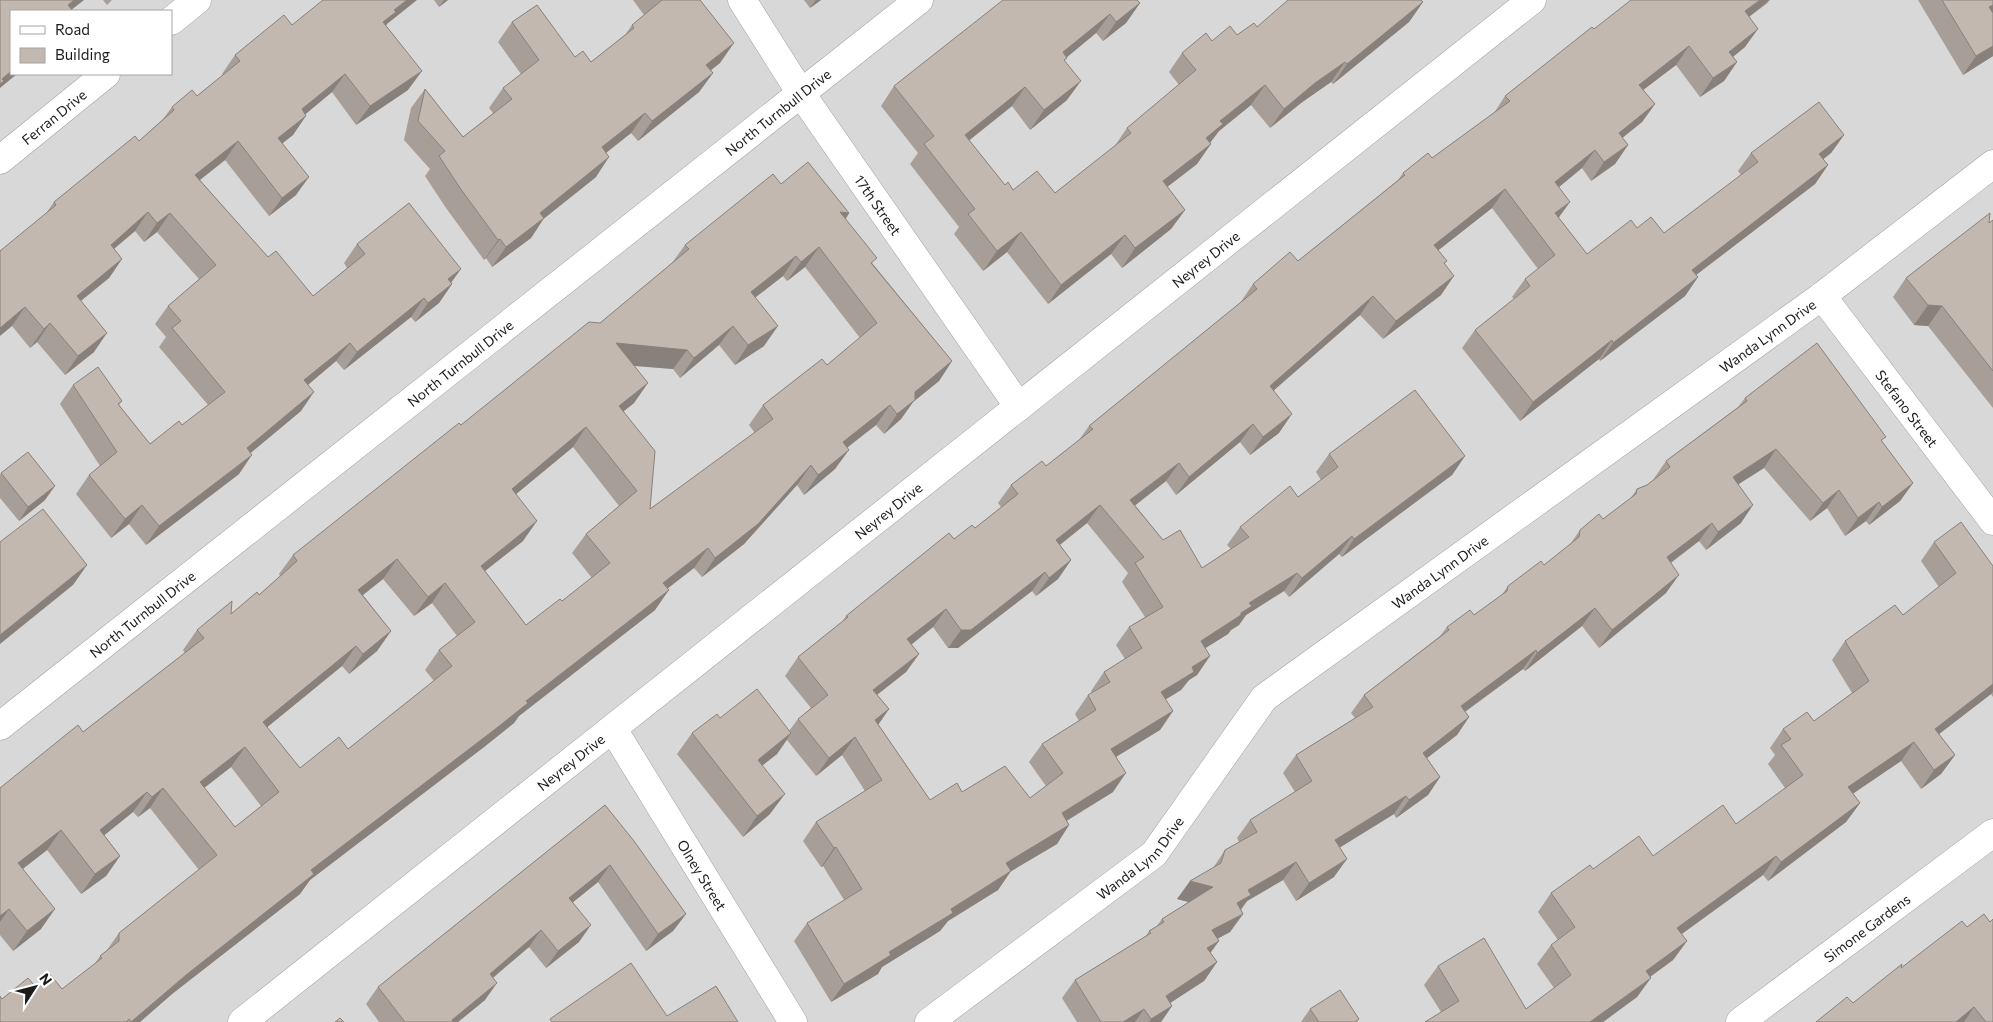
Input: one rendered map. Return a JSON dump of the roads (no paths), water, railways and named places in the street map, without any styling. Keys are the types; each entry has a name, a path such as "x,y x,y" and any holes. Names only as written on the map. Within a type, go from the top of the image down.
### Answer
{"street":[{"path":"172,20 196,0"},
{"name":"17th Street","path":"742,0 802,95 1019,407"},
{"name":"North Turnbull Drive","path":"0,726 802,95 919,0"},
{"name":"Neyrey Drive","path":"242,1022 1532,0"},
{"name":"Ferran Drive","path":"0,160 105,75"},
{"name":"Wanda Lynn Drive","path":"929,1022 1154,854 1264,698 1822,296 1993,164"},
{"name":"Stefano Street","path":"1822,296 1993,521"},
{"name":"Olney Street","path":"613,728 793,1022"},
{"name":"Simone Gardens","path":"1740,1022 1993,833"}]}
